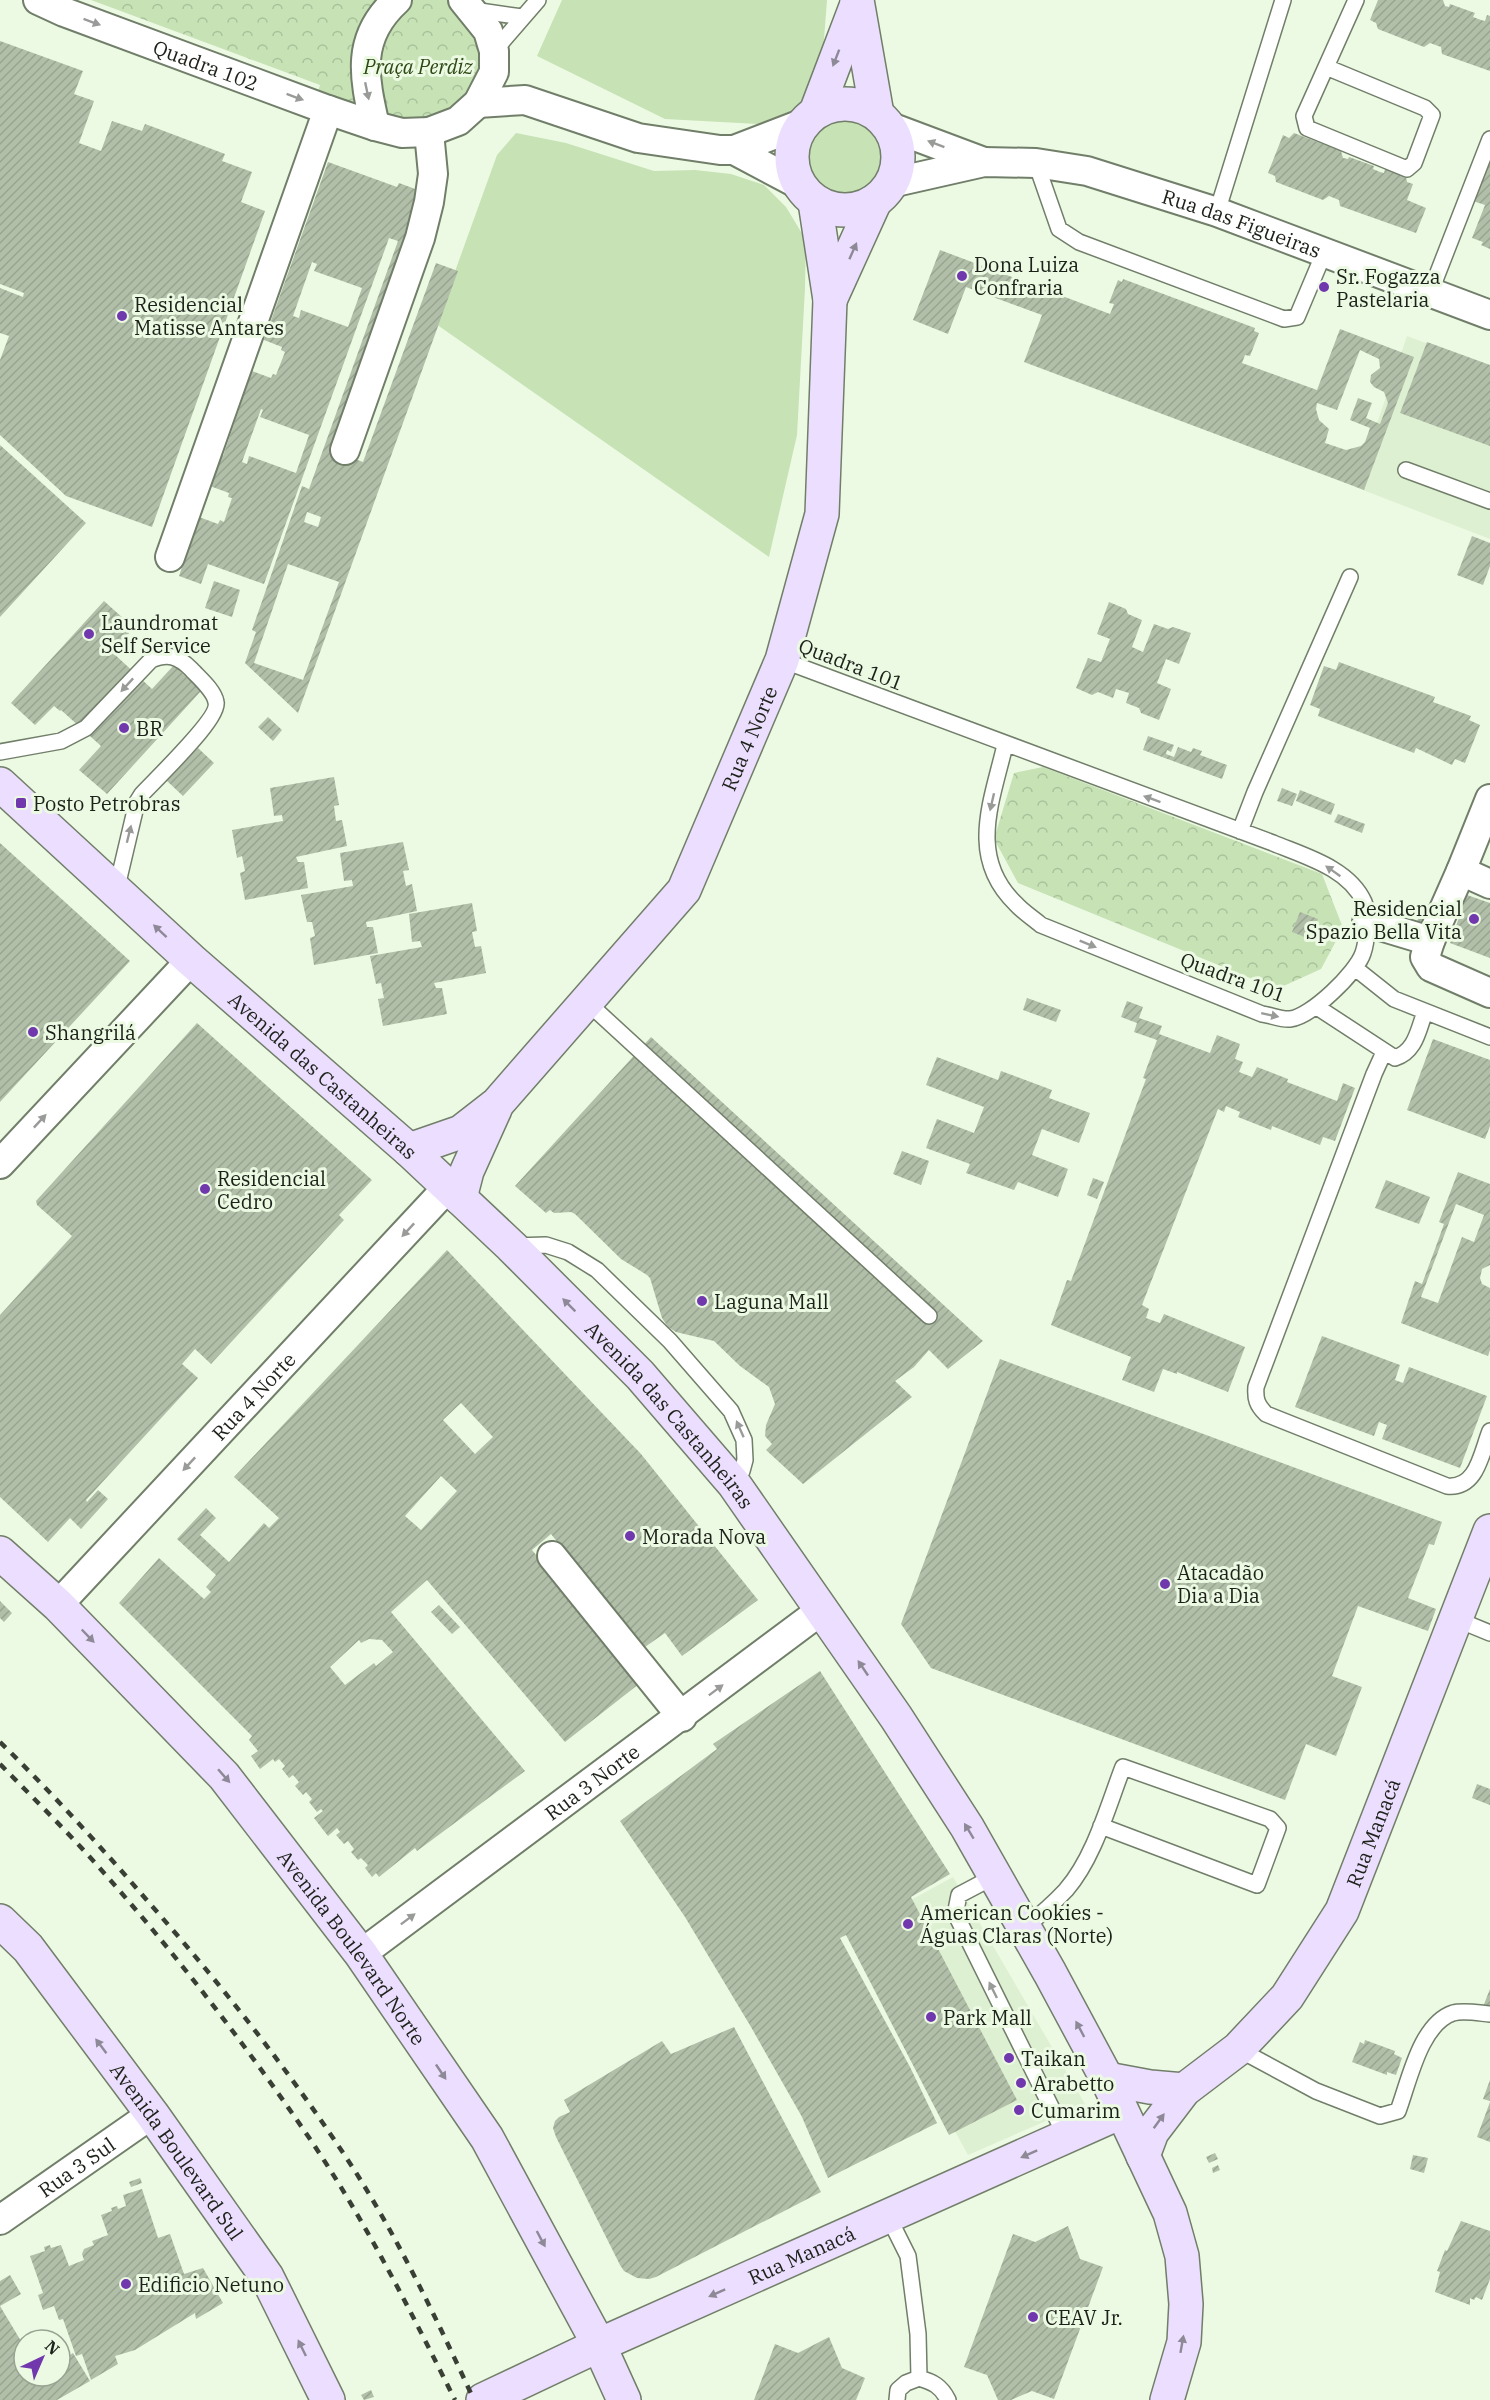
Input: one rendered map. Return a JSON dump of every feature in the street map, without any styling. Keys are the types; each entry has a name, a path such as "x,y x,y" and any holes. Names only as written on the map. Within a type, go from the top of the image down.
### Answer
{"street":[{"name":"Quadra 102","path":"38,0 64,12 328,110 402,133 429,132 458,121 477,103 494,62"},
{"path":"375,126 364,81 368,44 383,13 397,0"},
{"path":"808,193 794,169 792,152 795,137 810,118 857,2"},
{"path":"477,103 525,100 638,138 734,150 842,210 859,208 883,192 896,174 899,157 896,141 883,120 857,2"},
{"path":"468,5 488,31 494,62 525,100"},
{"path":"734,150 810,118 830,106 847,104 862,106 883,120"},
{"path":"170,557 328,110"},
{"name":"Rua das Figueiras","path":"883,120 984,162"},
{"path":"345,450 420,238 433,174 429,132"},
{"name":"Rua das Figueiras","path":"883,192 984,162 1036,163 1087,171 1217,212 1490,315"},
{"name":"Rua 4 Norte","path":"830,300 883,192"},
{"name":"Rua 4 Norte","path":"409,1150 461,1132 497,1104 684,890 782,660 822,514 830,300 808,193"},
{"name":"Avenida das Castanheiras","path":"0,784 191,960 409,1150 511,1246 640,1375 734,1484 896,1717 996,1876 1107,2079 1170,2213 1182,2256 1186,2304 1184,2342 1167,2400"},
{"path":"1490,798 1430,940 1425,957 1431,968 1490,993"},
{"path":"1461,871 1490,884"},
{"path":"1366,922 1430,940"},
{"path":"0,1164 191,960"},
{"name":"Rua 4 Norte","path":"58,1605 454,1192 467,1170 497,1104"},
{"name":"Rua Manacá","path":"1143,2156 1152,2132 1184,2090 1238,2049 1287,1997 1342,1911 1490,1531"},
{"name":"Avenida Boulevard Norte","path":"0,1553 58,1605 224,1776 361,1954 487,2138 599,2345 624,2400"},
{"path":"552,1556 682,1717"},
{"name":"Rua 3 Norte","path":"361,1954 682,1717 823,1609"},
{"name":"Avenida Boulevard Sul","path":"0,1921 28,1948 152,2114 267,2277 328,2400"},
{"path":"1107,2079 1150,2087 1184,2090"},
{"name":"Rua Manacá","path":"483,2400 599,2345 889,2218 1121,2112"},
{"name":"Rua 3 Sul","path":"0,2220 152,2114"}],"lane":[{"path":"494,62 522,17 538,0"},
{"path":"1217,212 1283,0"},
{"path":"1326,67 1425,108 1432,115 1414,163 1407,170 1307,128 1304,116 1356,0"},
{"path":"468,5 522,17"},
{"path":"1430,292 1490,139"},
{"path":"1036,163 1059,229 1079,243 1284,319 1298,317 1324,253"},
{"path":"1406,470 1490,501"},
{"path":"1240,831 1259,781 1350,577"},
{"path":"0,752 61,741 86,728 150,660 162,655 174,655 202,681 216,702 216,710 201,732 137,802 116,891"},
{"name":"Quadra 101","path":"782,660 1240,831 1330,867 1350,883 1365,903 1366,939 1363,954 1355,968 1317,1007 1290,1019 1262,1014 1041,925 1016,904 1003,889 992,867 986,846 986,830 1005,745"},
{"path":"1355,968 1394,999 1490,1037"},
{"path":"587,1002 929,1316"},
{"path":"1317,1007 1395,1058 1405,1054 1412,1047 1425,1012"},
{"path":"1384,1052 1256,1387 1255,1399 1258,1407 1266,1414 1447,1486 1461,1486 1470,1480 1490,1431"},
{"path":"511,1246 546,1245 568,1252 597,1270 670,1341 731,1411 744,1440 745,1460 742,1471 734,1484"},
{"path":"1456,1619 1490,1633"},
{"path":"1024,1928 1068,1888 1101,1826 1123,1767 1270,1819 1278,1828 1257,1885 1101,1826"},
{"path":"996,1876 959,1895 957,1917 1066,2137"},
{"path":"1238,2049 1316,2091 1380,2116 1398,2111 1419,2051 1434,2024 1454,2013 1490,2013"},
{"path":"889,2218 908,2256 918,2334 919,2378"},
{"path":"897,2400 898,2390 906,2383 919,2378 934,2383 943,2391 948,2400"}],"shaded area":[{"path":"1407,336 1490,367 1490,539 1355,487"},
{"path":"953,1877 1085,2104 968,2155 847,1935"}],"green space":[{"name":"Praça Perdiz","path":"91,0 463,0 494,72 429,132 314,104 320,85"},
{"path":"562,0 827,0 822,65 796,109 758,124 665,119 537,56"},
{"path":"847,104 862,106 896,141 899,157 896,174 859,208 842,210 825,206 794,169 792,152 795,137 830,106"},
{"path":"516,133 566,143 654,171 695,170 731,174 764,185 786,207 806,240 797,435 769,557 436,324 497,155"},
{"path":"1043,767 1322,874 1343,928 1321,969 1277,989 1018,883 994,839 1014,773"}],"building":[{"path":"1378,0 1443,0 1445,6 1449,7 1450,4 1475,13 1473,17 1481,20 1485,21 1487,15 1490,16 1490,71 1442,54 1441,47 1430,43 1424,47 1378,29 1376,23 1370,20"},
{"name":"Residencial Matisse Antares","path":"0,41 83,71 74,94 94,101 79,143 101,151 112,121 142,131 145,124 156,128 225,154 222,161 252,172 241,202 265,211 152,527 66,496 0,435 0,360 9,336 0,333 0,288 23,297 24,293 0,284"},
{"path":"1294,133 1341,151 1343,158 1348,159 1349,157 1374,166 1373,169 1380,172 1384,173 1385,169 1406,176 1407,182 1413,184 1407,200 1426,208 1416,233 1340,206 1339,200 1329,196 1323,200 1276,182 1275,176 1268,173 1283,135 1289,138"},
{"path":"1490,155 1490,249 1481,245 1483,242 1472,238 1485,205 1473,201"},
{"path":"328,162 397,187 399,183 426,193 347,456 363,462 436,263 458,271 298,713 245,663 256,632 252,630 302,486 309,489 398,241 389,238 264,584 208,564 201,584 179,576 199,517 218,524 220,520 224,522 232,498 228,497 229,493 210,486 221,455 223,456 252,371 271,378 273,374 276,375 285,352 281,350 282,347 264,340","holes":["312,262 317,264 314,271 362,288 348,327 301,310 299,318 293,316","261,409 263,410 260,417 309,435 296,473 249,456 247,464 242,462","307,512 321,517 318,527 304,522","288,564 339,582 303,680 254,663"]},
{"path":"940,250 1110,314 1114,304 1109,303 1118,280 1122,282 1123,279 1255,328 1254,331 1259,333 1250,356 1245,355 1242,363 1317,390 1340,329 1414,357 1364,490 1024,362 1042,315 966,287 948,334 913,320","holes":["1360,350 1379,359 1380,368 1371,375 1370,382 1384,392 1388,403 1380,424 1366,418 1372,403 1358,398 1350,420 1370,428 1365,442 1361,446 1346,450 1325,443 1329,429 1319,420 1317,403 1337,410"]},
{"path":"1427,342 1490,365 1490,446 1400,413"},
{"path":"0,445 86,523 0,617"},
{"path":"1472,536 1490,543 1490,566 1483,585 1457,575"},
{"path":"214,581 240,590 232,617 205,608"},
{"name":"BR","path":"104,601 134,628 112,652 152,689 174,665 201,691 107,794 79,770 101,746 54,706 35,725 11,703"},
{"path":"1109,602 1126,609 1128,614 1142,620 1132,647 1143,652 1154,624 1191,633 1179,664 1166,659 1157,683 1171,689 1159,720 1141,713 1139,708 1126,703 1129,693 1116,689 1113,698 1098,692 1092,695 1076,688 1088,658 1101,662 1110,639 1097,634"},
{"path":"1339,662 1435,697 1433,702 1471,716 1469,720 1480,725 1465,763 1455,759 1452,765 1416,748 1414,753 1318,716 1320,709 1310,705 1324,666 1336,670"},
{"path":"268,717 282,730 273,741 258,727"},
{"path":"1148,736 1174,745 1171,752 1167,750 1166,754 1174,757 1178,747 1191,752 1193,748 1202,751 1200,755 1227,765 1222,779 1143,750"},
{"path":"198,748 214,763 183,796 167,781"},
{"path":"334,777 339,805 334,806 336,821 342,820 347,846 296,857 298,862 304,862 308,888 245,900 240,873 245,871 242,856 237,858 232,830 283,821 282,815 274,816 270,788"},
{"path":"1282,788 1297,794 1292,806 1277,801"},
{"path":"1300,790 1335,804 1331,815 1296,801"},
{"path":"1338,814 1365,824 1362,833 1334,822"},
{"path":"403,842 409,870 403,871 406,886 412,884 417,911 366,922 367,927 373,927 378,953 314,965 310,938 315,936 312,922 307,922 301,895 353,886 352,880 344,881 340,853"},
{"name":"Shangrilá","path":"0,843 130,961 0,1102"},
{"name":"Residencial Spazio Bella Vita","path":"1467,895 1490,903 1490,958 1450,943"},
{"path":"472,903 477,931 472,932 475,947 481,946 486,973 434,983 436,988 442,988 447,1014 383,1026 378,999 384,998 381,983 376,984 370,956 422,947 420,941 412,942 409,914"},
{"path":"1424,903 1442,909 1413,932"},
{"path":"1300,912 1318,919 1310,939 1292,932"},
{"path":"1027,998 1061,1010 1056,1022 1023,1010"},
{"path":"1127,1001 1143,1007 1139,1018 1162,1026 1159,1034 1210,1053 1217,1035 1240,1044 1235,1059 1243,1062 1239,1072 1252,1077 1257,1067 1288,1079 1287,1082 1337,1101 1343,1083 1355,1088 1335,1141 1323,1137 1320,1145 1272,1126 1271,1130 1238,1117 1240,1112 1226,1106 1224,1112 1218,1109 1142,1305 1149,1309 1146,1318 1160,1323 1164,1314 1245,1347 1228,1392 1177,1372 1177,1374 1163,1369 1154,1392 1122,1380 1131,1357 1051,1325 1067,1280 1071,1281 1146,1079 1143,1078 1157,1040 1134,1032 1137,1023 1121,1017"},
{"name":"Residencial Cedro","path":"197,1023 372,1180 339,1215 344,1220 211,1364 195,1349 182,1364 198,1378 86,1500 87,1502 98,1490 108,1499 81,1529 70,1518 48,1542 0,1497 0,1315 72,1236 37,1205 36,1201"},
{"path":"651,1037 983,1341 948,1369 929,1350 914,1367 895,1381 912,1397 803,1484 766,1450 772,1444 765,1436 766,1425 775,1404 769,1387 740,1366 714,1341 676,1332 668,1327 662,1318 650,1278 647,1275 621,1259 575,1214 571,1212 554,1213 550,1210 546,1213 515,1186"},
{"path":"1433,1039 1490,1060 1490,1126 1485,1139 1407,1110"},
{"path":"937,1057 998,1080 1001,1071 1052,1090 1049,1098 1090,1113 1079,1143 1042,1129 1032,1155 1068,1169 1058,1197 1018,1182 1014,1190 966,1173 970,1164 926,1148 937,1119 974,1133 984,1107 926,1085"},
{"path":"902,1151 929,1161 921,1185 893,1174"},
{"path":"1458,1172 1490,1184 1490,1265 1482,1269 1480,1278 1482,1284 1490,1288 1490,1350 1488,1356 1401,1323 1415,1281 1422,1284 1444,1224 1439,1222","holes":["1456,1204 1484,1215 1474,1242 1462,1237 1438,1303 1421,1297"]},
{"path":"1093,1178 1104,1182 1097,1199 1087,1195"},
{"path":"1386,1180 1430,1197 1419,1224 1375,1208"},
{"path":"447,1250 641,1454 758,1600 682,1656 665,1633 642,1649 658,1669 565,1742 427,1580 391,1612 525,1771 417,1851 415,1848 379,1877 376,1873 372,1877 365,1868 368,1865 361,1858 358,1860 351,1852 354,1849 348,1841 344,1844 336,1835 340,1832 337,1828 328,1836 324,1831 314,1818 323,1811 321,1809 317,1812 309,1802 312,1799 306,1792 303,1795 295,1786 299,1782 293,1775 289,1778 282,1769 285,1766 279,1759 275,1762 273,1759 260,1769 251,1756 258,1751 249,1740 252,1736 119,1603 159,1558 204,1599 211,1592 206,1587 216,1575 177,1539 206,1508 216,1518 200,1535 229,1562 264,1523 269,1528 279,1518 234,1477","holes":["461,1403 493,1437 475,1454 443,1420","441,1476 457,1491 421,1530 405,1516","551,1534 588,1581 569,1595 532,1550","369,1639 382,1640 393,1652 376,1666 374,1663 345,1685 330,1667 359,1640 361,1643"]},
{"path":"1322,1336 1400,1365 1395,1380 1403,1383 1409,1367 1487,1396 1460,1468 1382,1439 1387,1425 1379,1422 1374,1436 1295,1407"},
{"name":"Atacadão Dia a Dia","path":"1000,1359 1442,1522 1434,1545 1429,1544 1408,1598 1436,1609 1428,1631 1358,1606 1332,1676 1362,1687 1336,1756 1306,1744 1285,1800 931,1668 901,1624"},
{"path":"0,1601 12,1613 4,1622 0,1618"},
{"path":"439,1605 460,1627 452,1634 431,1612"},
{"path":"820,1671 950,1874 911,1897 1017,2100 949,2135 846,1935 840,1938 910,2067 937,2123 828,2178 802,2117 751,2027 685,1917 620,1821 717,1749 713,1744"},
{"path":"1477,1784 1490,1789 1490,1805 1472,1798"},
{"path":"1490,1989 1490,2015 1481,2012"},
{"path":"734,2027 821,2192 656,2277 637,2278 624,2271 620,2265 556,2137 553,2128 555,2121 570,2112 564,2100 662,2041 671,2054"},
{"path":"1365,2040 1395,2051 1394,2054 1402,2058 1396,2075 1387,2072 1387,2075 1352,2062 1360,2042 1364,2044"},
{"path":"1490,2080 1490,2101 1483,2099"},
{"path":"1490,2102 1490,2142 1477,2137"},
{"path":"1215,2153 1218,2159 1209,2163 1206,2157"},
{"path":"1413,2155 1428,2158 1424,2173 1410,2169"},
{"path":"1218,2165 1220,2170 1213,2173 1212,2168"},
{"path":"140,2178 142,2183 131,2187 129,2182"},
{"name":"Edificio Netuno","path":"142,2189 158,2238 170,2234 184,2274 203,2268 223,2303 196,2319 195,2313 135,2350 115,2356 118,2364 91,2380 82,2354 76,2356 72,2345 72,2328 66,2328 63,2319 59,2320 54,2306 43,2310 38,2295 43,2293 30,2256 45,2251 44,2247 50,2245 51,2248 61,2245 69,2266 84,2260 82,2254 84,2249 94,2245 92,2241 108,2235 101,2215 112,2211 111,2208 117,2206 118,2209 126,2206 123,2195"},
{"path":"1461,2221 1490,2231 1490,2279 1482,2300 1476,2297 1474,2300 1470,2298 1470,2305 1435,2292 1440,2272 1437,2271 1445,2250 1447,2251"},
{"name":"CEAV Jr.","path":"1068,2226 1080,2259 1103,2267 1054,2399 1032,2391 1011,2400 998,2400 987,2375 964,2367 1013,2234 1035,2242"},
{"path":"10,2275 21,2294 0,2306 0,2281"},
{"path":"0,2306 13,2328 12,2388 72,2388 73,2353 90,2381 57,2400 0,2400"},
{"path":"829,2337 842,2368 865,2378 856,2400 754,2400 775,2344 798,2353"},
{"path":"371,2390 374,2397 364,2400 361,2395"}],"railway":[{"path":"0,1742 115,1863 179,1937 258,2034 308,2102 355,2171 388,2227 433,2313 474,2400"},
{"path":"0,1764 79,1845 132,1905 212,2004 263,2072 312,2142 370,2236 455,2400"}],"place":[{"name":"Dona Luiza Confraria","path":"962,276"},
{"name":"Sr. Fogazza Pastelaria","path":"1324,287"},
{"name":"Residencial Matisse Antares","path":"122,316"},
{"name":"Laundromat Self Service","path":"89,634"},
{"name":"BR","path":"124,728"},
{"name":"Posto Petrobras","path":"21,803"},
{"name":"Residencial Spazio Bella Vita","path":"1474,919"},
{"name":"Shangrilá","path":"33,1032"},
{"name":"Residencial Cedro","path":"205,1189"},
{"name":"Laguna Mall","path":"702,1301"},
{"name":"Morada Nova","path":"630,1536"},
{"name":"Atacadão Dia a Dia","path":"1165,1584"},
{"name":"American Cookies - Águas Claras (Norte)","path":"908,1924"},
{"name":"Park Mall","path":"931,2017"},
{"name":"Taikan","path":"1009,2058"},
{"name":"Arabetto","path":"1021,2083"},
{"name":"Cumarim","path":"1019,2110"},
{"name":"Edificio Netuno","path":"126,2284"},
{"name":"CEAV Jr.","path":"1033,2317"}]}
